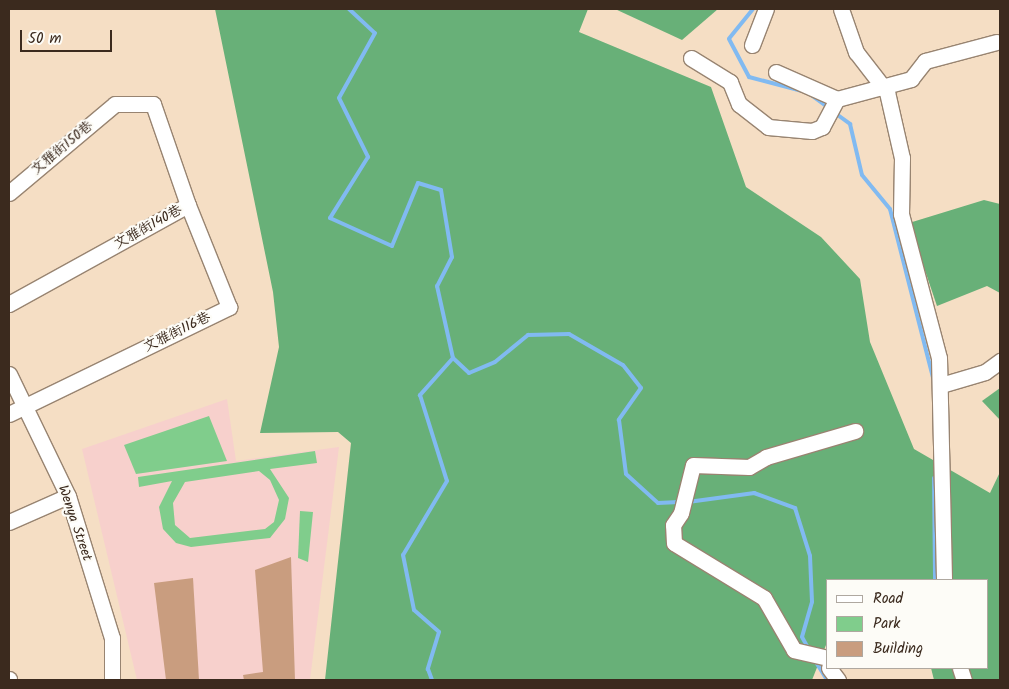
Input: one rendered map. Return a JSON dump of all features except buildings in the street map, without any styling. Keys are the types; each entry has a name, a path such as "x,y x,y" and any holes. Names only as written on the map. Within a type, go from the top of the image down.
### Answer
{"street":[{"path":"752,45 766,9"},
{"path":"841,9 856,52 881,85 902,158 901,214 940,358 944,579"},
{"path":"690,58 730,82 739,104 768,127 812,131 822,127 833,106 881,85 911,79 925,61 997,42"},
{"path":"776,72 833,106"},
{"name":"文雅街150巷","path":"9,192 115,104"},
{"name":"文雅街140巷","path":"9,304 188,205 154,104 115,104"},
{"name":"文雅街116巷","path":"26,405 229,307 188,205"},
{"path":"941,385 985,372 1000,361"},
{"name":"Wenya Street","path":"9,374 26,405 68,496 112,638 112,680"},
{"path":"9,414 26,405"},
{"path":"822,660 794,650 764,598 674,543 673,525 684,502 693,465 749,467 766,457 855,431"},
{"path":"9,522 68,496"},
{"path":"829,669 838,680"}],"shaded area":[{"path":"227,399 236,461 339,447 310,680 137,680 82,449"}],"green space":[{"path":"215,9 588,9 579,32 711,87 746,187 821,237 860,279 870,342 914,449 990,493 1000,472 1000,680 934,680 931,669 989,669 989,579 826,579 826,645 812,680 325,680 351,443 338,432 260,433 279,347 273,292"},
{"path":"615,9 718,9 682,40"},
{"path":"984,200 1000,204 1000,293 987,286 937,306 909,223"},
{"path":"1000,388 1000,420 982,401"},
{"path":"209,416 227,461 136,474 124,445"},
{"path":"315,451 317,463 270,469 289,498 285,519 270,538 191,547 176,543 163,529 159,507 172,481 139,487 138,477","holes":["259,471 270,480 279,500 274,522 265,529 190,538 175,525 173,503 185,482"]},
{"path":"300,511 313,512 308,562 298,558"}],"waterway":[{"path":"349,9 375,33 339,98 368,157 330,218 392,246 418,183 441,190 452,257 437,286 453,358 420,395 447,481 403,555 414,610 439,632 428,669 432,680"},
{"path":"753,9 729,39 749,77 802,91"},
{"path":"811,95 829,108"},
{"path":"835,113 850,124 862,175 890,209 933,378"},
{"path":"453,358 469,373 495,362 528,335 569,334 623,365 641,388 619,420 626,474 658,503 679,502"},
{"path":"934,478 935,579"},
{"path":"688,502 754,493 795,508 810,556 812,602 802,637 808,648"},
{"path":"814,659 827,680"}]}
